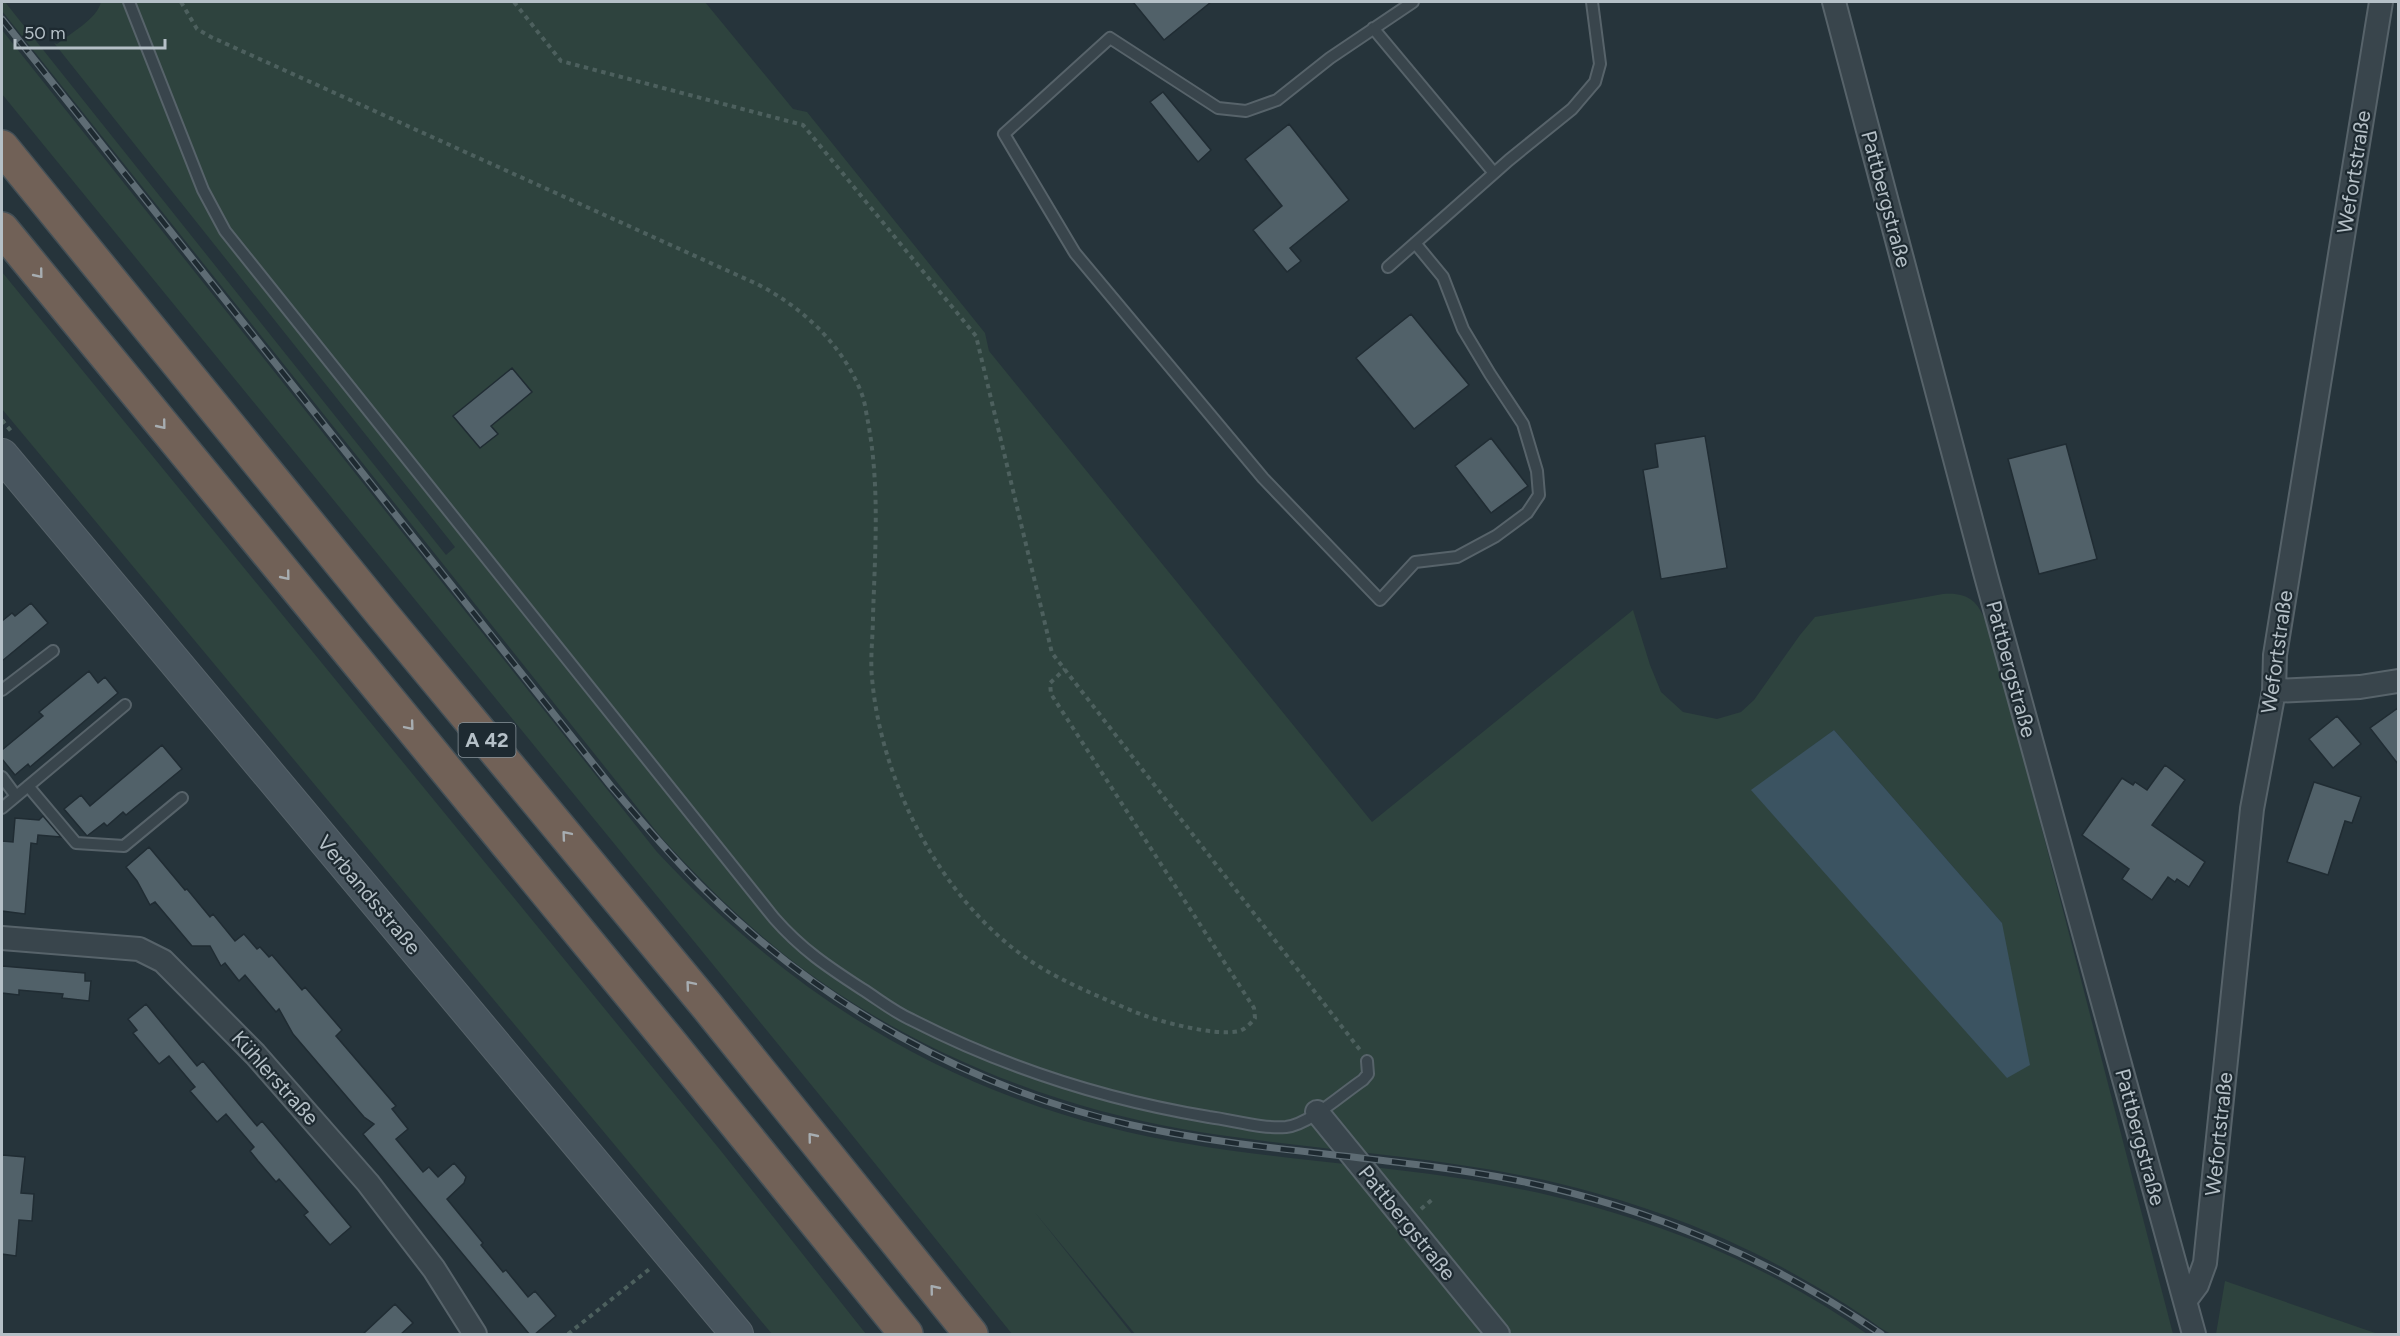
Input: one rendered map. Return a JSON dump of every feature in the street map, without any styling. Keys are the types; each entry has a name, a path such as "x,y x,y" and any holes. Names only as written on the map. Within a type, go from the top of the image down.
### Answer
{"highway":[{"name":"A 42","path":"2,147 383,615 707,1006 971,1335"},
{"name":"A 42","path":"2,229 676,1049 906,1335"}],"main road":[{"name":"Verbandsstraße","path":"2,455 737,1335"}],"street":[{"name":"Pattbergstraße","path":"1834,2 1983,565 2194,1335"},
{"name":"Wefortstraße","path":"2185,1301 2197,1285 2205,1263 2252,809 2274,691 2276,643 2381,2"},
{"path":"2274,691 2360,687 2398,681"},
{"name":"Kühlerstraße","path":"2,938 139,949 163,961 255,1054 368,1183 434,1269 475,1335"},
{"name":"Pattbergstraße","path":"1317,1112 1498,1335"}],"lane":[{"path":"129,2 203,190 225,231 792,939 814,958 910,1020 984,1053 1084,1088 1183,1112 1275,1126 1294,1125 1363,1080 1368,1074 1367,1061"},
{"path":"1413,2 1330,58 1276,100 1246,111 1218,108 1110,38 1004,134 1076,253 1263,478 1380,600 1415,562 1457,556 1496,536 1527,513 1539,495 1537,471 1523,424 1463,329 1443,277 1415,243"},
{"path":"1388,267 1494,173 1572,109 1595,82 1600,64 1592,2"},
{"path":"1373,28 1494,173"},
{"path":"2,690 53,651"},
{"path":"2,808 125,705"},
{"path":"2,777 16,796"},
{"path":"28,786 76,843 86,844 124,846 182,798"}],"path":[{"path":"181,2 197,29 210,37 757,284 783,298 806,317 836,348 861,393 870,435 876,494 872,676 880,736 905,801 928,850 956,891 996,933 1028,960 1070,984 1145,1016 1193,1028 1224,1032 1241,1030 1255,1018 1254,1008 1050,694 1050,683 1065,669"},
{"path":"514,2 561,61 803,125 976,336 1052,653 1367,1061"},
{"path":"568,1335 669,1254"}],"green space":[{"path":"2,2 5,2 446,555 455,547 54,43 57,44 89,20 101,2 705,2 793,109 807,112 985,333 989,351 1372,822 1633,610 1661,692 1683,712 1717,719 1741,712 1754,700 1815,617 1943,594 1959,595 1971,599 1981,611 1998,656 2173,1334 1895,1335 1761,1256 1707,1231 1651,1210 1565,1185 1470,1166 1278,1143 1137,1120 1047,1095 1003,1079 960,1061 878,1018 814,977 767,941 701,880 660,836 2,11","holes":["1834,730 2002,923 1752,791"]},
{"path":"2,30 657,852 705,901 807,986 862,1023 919,1055 978,1084 1041,1108 1107,1127 1192,1145 1451,1177 1561,1198 1669,1231 1721,1252 1820,1303 1867,1334 1135,1334 1033,1210 1132,1334 1012,1334 2,94"},
{"path":"2,272 721,1151 866,1334 772,1334 2,409"},
{"path":"2225,1281 2378,1334 2216,1334"}],"water":[{"path":"1834,730 2002,923 2030,1065 2007,1078 1751,790"}],"building":[{"path":"1133,2 1211,2 1164,40"},
{"path":"1163,92 1211,150 1198,162 1150,102"},
{"path":"1289,124 1349,200 1290,248 1301,261 1287,272 1253,230 1282,206 1245,159"},
{"path":"1411,314 1469,385 1414,429 1356,358"},
{"path":"512,368 532,392 491,426 498,434 480,448 453,416"},
{"path":"1705,436 1727,568 1661,579 1643,470 1658,467 1655,444"},
{"path":"1491,438 1528,486 1491,513 1455,466"},
{"path":"2066,444 2097,559 2039,574 2008,459"},
{"path":"31,603 48,623 2,661 2,621 12,613 15,616"},
{"path":"89,671 98,683 105,677 118,693 30,767 28,764 15,775 2,759 2,750 43,716 39,712"},
{"path":"2398,708 2398,764 2370,728"},
{"path":"2337,716 2361,744 2333,768 2309,739"},
{"path":"162,745 182,769 126,815 123,812 107,826 104,823 87,836 64,809 81,795 90,806"},
{"path":"2165,765 2185,780 2152,825 2205,862 2189,887 2177,879 2175,882 2168,877 2152,900 2122,879 2129,869 2082,835 2122,778 2133,785 2135,782 2147,790"},
{"path":"2314,782 2361,797 2352,823 2345,821 2328,875 2287,862"},
{"path":"43,816 61,837 38,835 37,844 31,843 25,914 2,911 2,841 13,842 15,818 39,820"},
{"path":"149,847 185,890 187,889 210,917 213,914 235,941 244,934 257,949 260,947 269,957 272,955 302,990 305,987 342,1030 336,1036 396,1106 392,1109 408,1129 396,1139 423,1172 429,1167 438,1177 454,1163 466,1177 464,1183 447,1199 503,1272 506,1270 528,1297 535,1291 556,1316 534,1335 530,1335 363,1134 374,1124 364,1117 293,1034 279,1009 276,1012 245,975 239,981 225,963 221,966 210,946 192,946 155,902 150,905 137,881 126,867"},
{"path":"2,966 85,973 85,981 91,981 89,1001 62,998 63,994 19,990 19,995 2,993"},
{"path":"146,1004 197,1066 203,1061 257,1126 262,1121 351,1227 330,1245 304,1215 308,1212 279,1179 276,1182 250,1151 254,1147 226,1114 217,1122 190,1091 195,1087 169,1056 159,1064 133,1033 137,1030 128,1019"},
{"path":"2,1155 25,1157 21,1193 34,1194 32,1221 19,1220 16,1256 2,1254"},
{"path":"395,1304 413,1323 400,1335 362,1335"}],"railway":[{"path":"2,19 611,786 707,892 751,933 799,971 849,1006 955,1065 1069,1108 1127,1124 1175,1134 1272,1148 1467,1172 1515,1180 1612,1204 1660,1220 1752,1259 1796,1282 1881,1334"}]}
